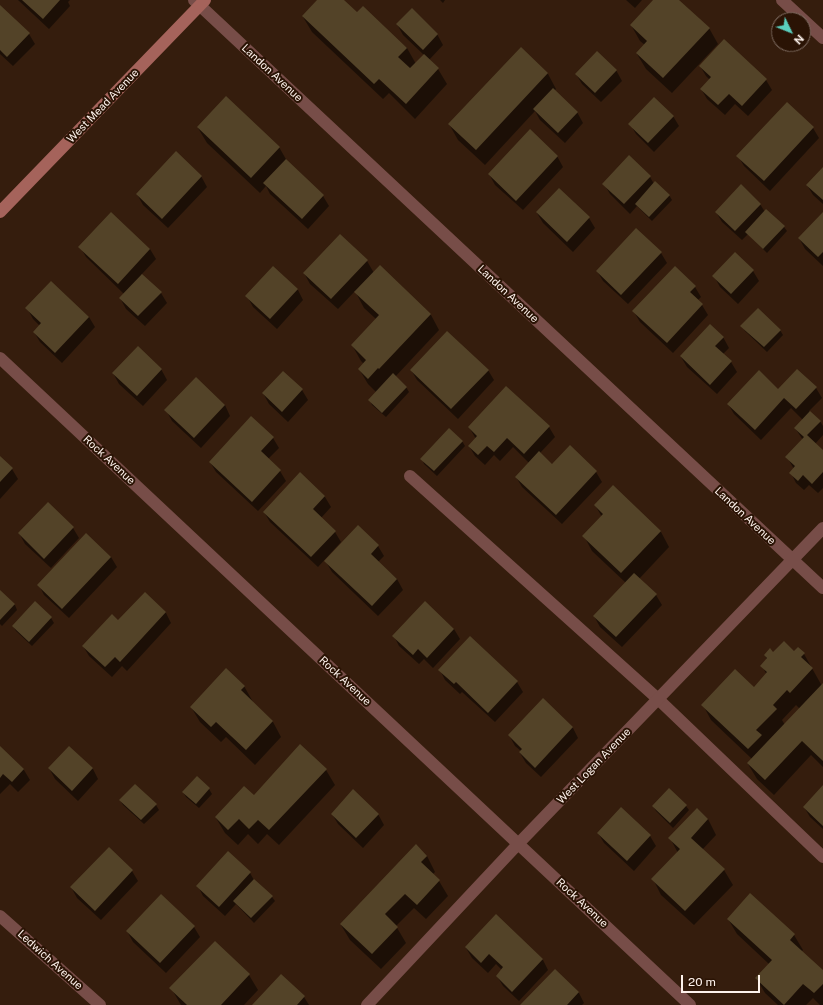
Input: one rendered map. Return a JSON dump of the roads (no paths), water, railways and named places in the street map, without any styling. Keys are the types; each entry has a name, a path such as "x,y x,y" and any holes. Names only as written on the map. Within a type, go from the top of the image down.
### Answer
{"street":[{"path":"782,0 823,38"},
{"name":"West Mead Avenue","path":"0,212 200,2"},
{"name":"Landon Avenue","path":"200,2 823,588"},
{"name":"Rock Avenue","path":"0,358 690,1005"},
{"path":"410,476 658,699 823,857"},
{"name":"West Logan Avenue","path":"367,1005 519,844 823,528"},
{"name":"Ledwich Avenue","path":"0,916 100,1005"}]}
